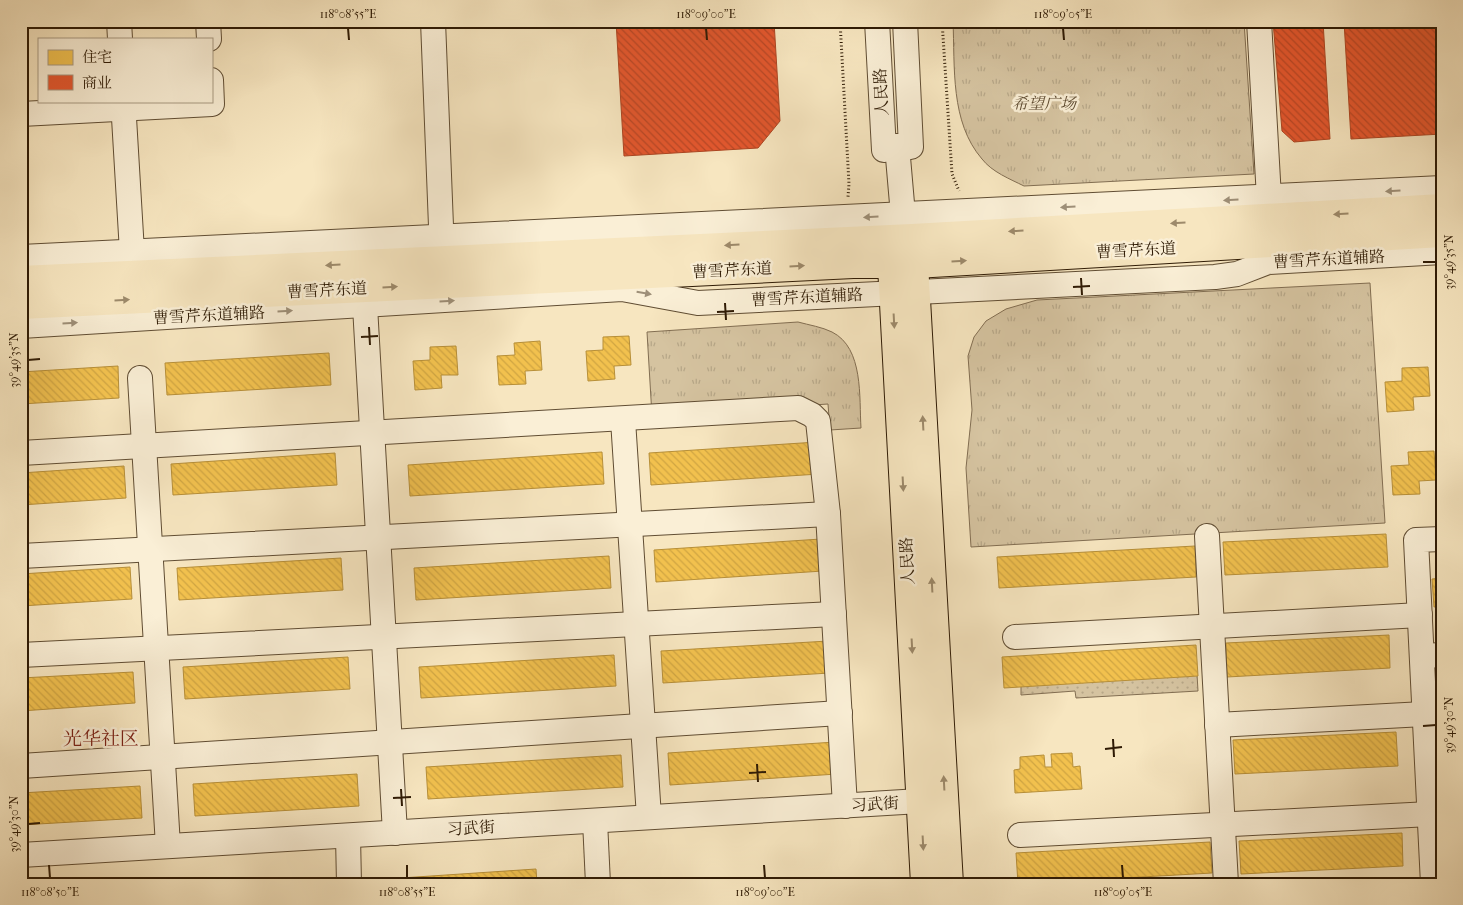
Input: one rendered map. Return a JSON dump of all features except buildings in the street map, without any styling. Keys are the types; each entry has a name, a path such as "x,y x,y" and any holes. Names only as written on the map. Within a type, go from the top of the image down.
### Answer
{"main road":[{"name":"曹雪芹东道","path":"21,305 853,264 902,244 1442,208"},
{"name":"曹雪芹东道","path":"21,280 441,248 902,244 1442,232"},
{"name":"人民路","path":"902,244 920,801 925,884"},
{"name":"人民路","path":"904,292 949,884"}],"street":[{"path":"119,21 120,38"},
{"path":"208,21 209,38"},
{"path":"433,21 441,248"},
{"name":"人民路","path":"877,21 884,150 897,146 911,147 905,21"},
{"path":"1259,21 1269,198"},
{"path":"21,114 123,105 212,104 212,102"},
{"path":"123,105 132,252"},
{"name":"人民路","path":"897,146 902,244"},
{"path":"21,257 132,252 441,248 840,218 902,244 978,211 1442,188"},
{"name":"曹雪芹东道辅路","path":"21,326 622,289 698,303 1215,277 1237,274 1268,262 1442,252"},
{"path":"365,306 395,833"},
{"path":"140,378 168,846"},
{"path":"21,453 623,420 798,408 812,415 818,421 828,514 845,806"},
{"path":"623,420 649,818"},
{"path":"21,556 828,514"},
{"path":"1207,536 1226,884"},
{"path":"1433,884 1434,742 1424,714 1432,655 1420,615 1416,540 1442,539"},
{"path":"21,655 834,614"},
{"path":"1014,637 1420,615"},
{"path":"21,766 840,713"},
{"path":"1217,725 1424,714"},
{"name":"习武街","path":"21,855 920,801"},
{"path":"595,821 598,884"},
{"path":"1020,835 1223,824 1434,823"},
{"path":"348,836 349,884"}],"path":[{"path":"840,21 849,184 847,199 840,218"},
{"path":"942,21 952,174 961,194 978,211"}],"green space":[{"name":"希望广场","path":"953,21 1244,21 1254,174 1024,186 1007,178 986,164 972,144 964,128 956,93"},
{"path":"1370,283 1385,523 971,547 966,468 972,410 968,356 974,337 986,321 1006,309 1037,300"},
{"path":"798,322 832,332 842,339 850,350 858,375 861,428 830,430 828,404 652,416 647,332"},
{"path":"1197,674 1198,691 1076,698 1075,691 1021,695 1021,684"}],"district":[{"name":"光华社区","path":"101,739"}]}
